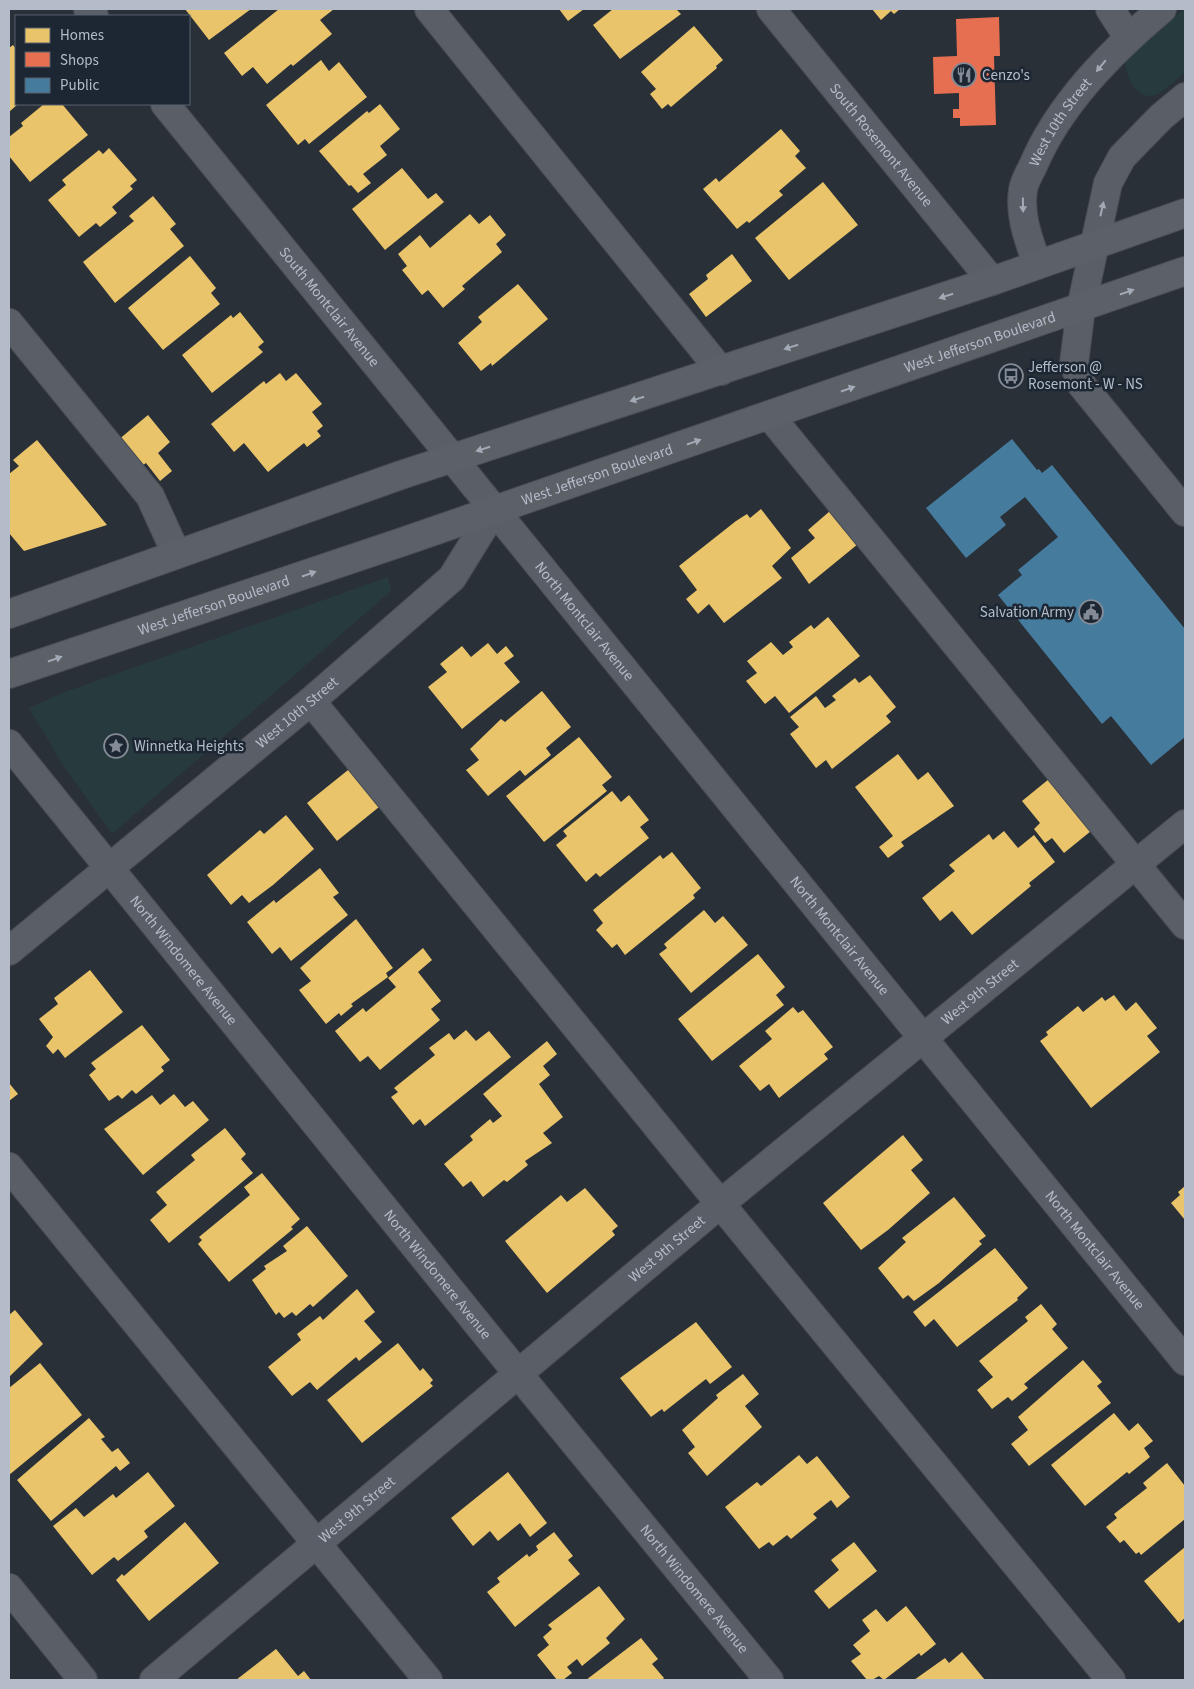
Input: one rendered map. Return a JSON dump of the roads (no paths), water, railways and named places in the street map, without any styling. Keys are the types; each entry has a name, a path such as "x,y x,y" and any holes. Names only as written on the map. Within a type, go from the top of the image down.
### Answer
{"main road":[{"path":"9,614 176,553 401,475 721,371 1185,213"},
{"name":"West Jefferson Boulevard","path":"9,674 770,416 1185,272"}],"street":[{"path":"429,9 721,371"},
{"name":"South Rosemont Avenue","path":"771,9 992,280"},
{"path":"1110,9 1128,37"},
{"name":"West 10th Street","path":"1037,264 1022,210 1023,189 1038,153 1064,111 1104,62 1128,37 1162,9"},
{"path":"1185,97 1161,117 1122,157 1108,182 1081,308 1074,363 1081,384 1185,512"},
{"name":"South Montclair Avenue","path":"166,105 494,510"},
{"path":"9,323 150,496 176,553"},
{"path":"770,416 1138,864 1185,925"},
{"name":"West 10th Street","path":"9,951 311,701 452,578 494,510"},
{"name":"North Montclair Avenue","path":"494,510 1185,1361"},
{"path":"311,701 1110,1680"},
{"name":"North Windomere Avenue","path":"9,744 519,1376 769,1680"},
{"name":"West 9th Street","path":"154,1680 317,1542 519,1376 720,1204 1185,824"},
{"path":"9,1167 428,1680"},
{"path":"9,1588 83,1680"}],"place":[{"name":"Cenzo's","path":"964,75"},
{"name":"Jefferson @ Rosemont - W - NS","path":"1011,376"},
{"name":"Salvation Army","path":"1091,612"},
{"name":"Winnetka Heights","path":"116,746"}]}
